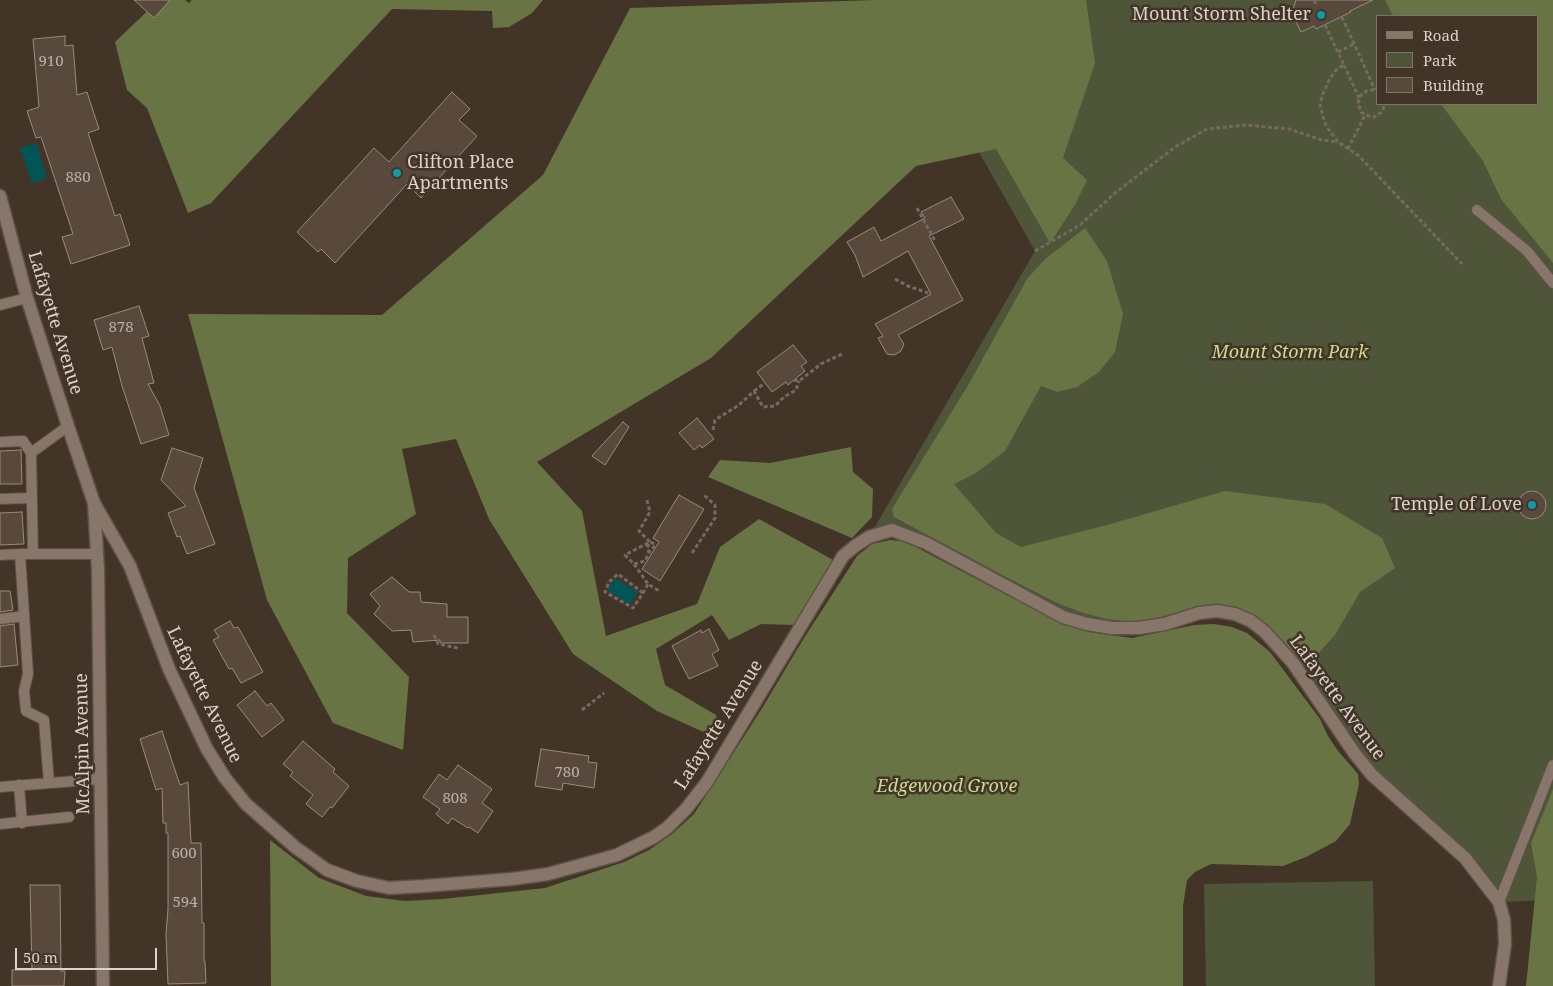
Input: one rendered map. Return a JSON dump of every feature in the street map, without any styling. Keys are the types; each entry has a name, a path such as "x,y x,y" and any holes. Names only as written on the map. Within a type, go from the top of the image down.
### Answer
{"street":[{"name":"Lafayette Avenue","path":"0,196 4,228 94,503 130,566 169,669 207,749 225,778 246,804 295,847 327,870 357,881 389,888 512,880 548,874 617,855 654,837 667,828 686,809 707,782 843,556 869,537 892,530 926,543 1056,613 1087,624 1112,628 1138,628 1165,624 1199,613 1217,612 1235,614 1251,621 1265,632 1293,663 1355,754 1372,775 1465,858 1499,902 1504,920 1505,944 1499,986"},
{"name":"McAlpin Avenue","path":"94,503 97,554 101,779 102,986"}],"lane":[{"path":"1477,210 1527,251 1553,283"},
{"path":"0,305 27,298"},
{"path":"31,453 68,426"},
{"path":"0,442 23,441 31,453 33,554"},
{"path":"0,499 32,498"},
{"path":"20,554 28,674 24,691 26,712 44,720 50,783"},
{"path":"0,555 97,554"},
{"path":"0,619 24,616"},
{"path":"1499,902 1553,765"},
{"path":"0,787 101,779"},
{"path":"19,785 22,823"},
{"path":"0,824 69,817"}],"path":[{"path":"1314,0 1316,4"},
{"path":"1342,17 1376,90 1368,90 1359,98"},
{"path":"1325,25 1359,98 1359,108 1365,116 1374,117 1384,112 1385,105"},
{"path":"1338,52 1354,44"},
{"path":"1344,65 1336,70 1325,87 1320,106 1326,126 1338,142 1366,162 1462,264"},
{"path":"1348,149 1365,116"},
{"path":"1035,251 1080,225 1115,193 1175,147 1207,129 1246,125 1289,129 1322,140 1338,142"},
{"path":"917,208 935,241"},
{"path":"896,279 908,286 931,294"},
{"path":"754,391 763,407 774,406 796,390 800,381 822,364 842,354"},
{"path":"794,380 800,381"},
{"path":"713,430 715,420 739,405 765,383"},
{"path":"692,553 715,518 715,505 704,495"},
{"path":"634,564 645,562 655,544 638,531 650,512 647,500"},
{"path":"650,542 625,554 648,584 659,591"},
{"path":"643,593 618,574 609,582 605,592 634,608 643,593 648,584"},
{"path":"434,635 438,644 458,648"},
{"path":"582,710 604,693"}],"green space":[{"path":"159,0 185,0 189,3 192,0 543,0 532,13 509,27 493,28 492,11 392,9 211,203 188,213 147,108 127,90 115,42"},
{"path":"875,0 1086,0 1095,63 1063,158 1087,180 1075,205 1050,243 996,149 916,166 711,358 537,462 582,511 606,636 697,604 720,547 759,519 835,561 795,625 761,624 729,640 712,615 656,649 665,685 716,715 719,739 657,711 573,654 489,519 456,439 402,449 416,514 348,558 347,613 409,677 403,750 333,723 267,600 188,314 382,315 543,175 630,8"},
{"name":"Mount Storm Park","path":"893,0 1553,0 1553,900 1499,902 1465,858 1372,775 1293,663 1235,614 1165,624 1087,624 892,530 869,537 1035,251"},
{"path":"1385,0 1553,0 1553,263 1501,199 1483,161 1442,105 1538,105 1538,15 1392,15"},
{"path":"1085,228 1107,261 1123,314 1115,352 1099,372 1077,387 1057,392 1041,386 1005,451 976,473 954,484 996,533 1021,547 1107,525 1225,491 1325,504 1382,538 1395,568 1360,592 1335,635 1304,669 1271,629 1251,614 1230,608 1198,609 1177,612 1151,620 1133,622 1107,619 1083,613 1055,602 894,517 892,509 967,387 1027,279 1045,259"},
{"path":"851,447 853,472 873,489 872,517 852,538 708,477 720,460 770,463"},
{"name":"Edgewood Grove","path":"890,540 901,541 916,547 1007,595 1089,632 1132,638 1194,625 1214,624 1232,627 1247,633 1270,652 1320,719 1338,751 1358,774 1359,784 1350,824 1336,841 1306,857 1283,866 1211,864 1195,872 1187,880 1183,906 1183,986 271,986 270,840 319,878 366,896 405,901 443,899 545,888 624,862 649,850 672,834 694,814 857,556 872,544"},
{"path":"1553,789 1553,986 1526,986 1537,877 1531,843"},
{"path":"1373,881 1375,986 1206,986 1204,884"}],"water":[{"path":"36,143 47,178 32,183 20,148"},
{"path":"615,578 638,592 630,605 607,590"}],"building":[{"path":"134,0 170,0 154,18"},
{"name":"Mount Storm Shelter","path":"1296,0 1373,0 1316,29 1314,26 1301,32 1292,13"},
{"path":"65,36 65,46 73,45 77,95 87,92 99,129 88,133 115,216 120,214 130,245 71,264 62,237 73,234 41,137 36,138 27,111 39,107 33,39"},
{"name":"Clifton Place Apartments","path":"452,92 470,109 459,120 477,136 421,198 407,184 335,263 321,249 318,252 297,232 374,148 389,162"},
{"path":"951,197 964,219 929,236 963,300 898,335 904,344 901,351 894,355 887,354 878,338 883,336 875,324 931,294 908,251 863,277 855,255 847,242 874,227 881,241 925,218 921,212"},
{"path":"139,306 149,336 142,338 154,383 148,384 160,406 169,435 141,444 122,386 112,347 103,350 94,320"},
{"path":"793,345 807,362 801,366 805,371 788,385 786,382 772,392 757,372"},
{"path":"697,418 714,439 702,448 700,445 694,450 679,433"},
{"path":"623,422 629,427 605,465 592,456"},
{"path":"172,448 203,458 194,488 215,544 187,554 180,536 177,537 168,513 186,506 161,480"},
{"path":"21,450 22,484 0,484 0,451"},
{"name":"Temple of Love","path":"1532,491 1542,495 1546,505 1542,515 1532,519 1522,515 1518,505 1522,495"},
{"path":"679,495 704,509 660,581 642,569 659,542 653,538"},
{"path":"22,512 24,544 0,545 0,513"},
{"path":"392,577 409,592 420,592 421,602 447,604 447,617 468,617 468,643 440,643 440,640 413,642 411,630 392,631 374,614 380,606 370,594"},
{"path":"0,591 10,591 13,610 0,612"},
{"path":"230,621 234,628 238,627 263,672 241,683 232,668 229,669 213,640 219,637 214,630"},
{"path":"14,624 18,665 0,667 0,626"},
{"path":"709,629 719,650 712,654 718,666 689,679 672,646 701,630 702,633"},
{"path":"255,691 267,706 271,703 284,720 262,737 237,705"},
{"path":"162,731 180,785 188,782 191,843 201,843 202,923 204,923 206,983 168,984 166,934 168,909 168,833 166,833 166,823 163,823 162,788 156,790 140,739"},
{"path":"303,741 335,769 333,772 349,786 332,808 330,807 322,817 306,804 313,795 290,776 293,772 283,764"},
{"path":"541,749 589,756 588,762 597,763 594,788 563,783 562,790 535,786"},
{"path":"458,765 492,789 482,803 493,811 478,833 452,818 448,824 436,814 440,809 423,797 439,774 447,780"},
{"path":"30,885 60,885 61,971 65,971 64,986 12,986 12,970 32,970"}],"place":[{"name":"Mount Storm Shelter","path":"1321,15"},
{"name":"Clifton Place Apartments","path":"397,173"},
{"name":"Temple of Love","path":"1532,505"}]}
